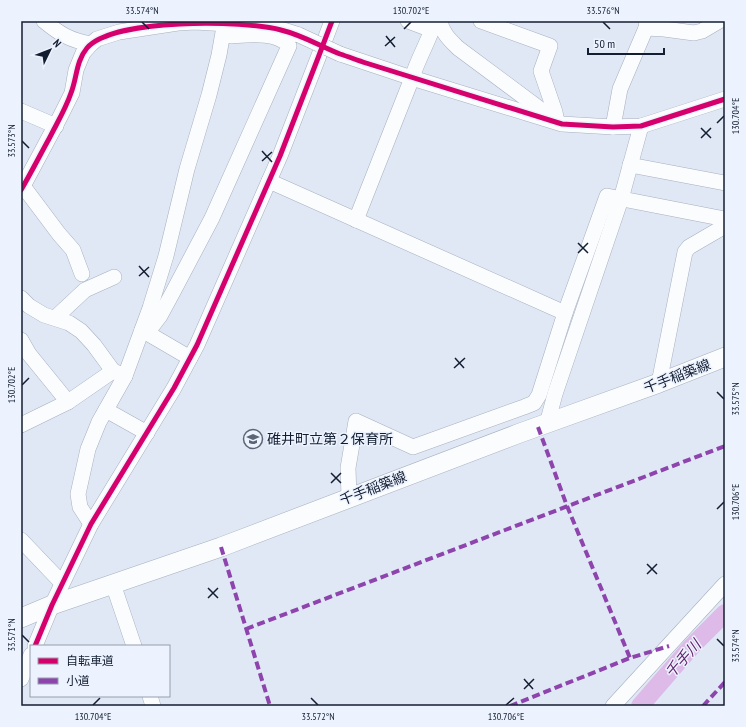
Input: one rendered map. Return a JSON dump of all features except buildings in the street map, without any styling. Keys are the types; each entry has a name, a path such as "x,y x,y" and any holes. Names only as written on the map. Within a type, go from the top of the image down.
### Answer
{"main road":[{"name":"千手稲築線","path":"21,618 52,605 221,547 349,497 659,383 725,357"}],"street":[{"path":"44,21 60,34 69,39 90,44"},
{"path":"35,645 62,582 91,524 174,388 190,358 269,181 332,21"},
{"path":"408,21 436,24 441,27 447,37 458,48 557,122"},
{"path":"481,21 550,46 541,71 556,112 557,122"},
{"path":"613,127 620,89 647,25 694,33 702,31 718,21"},
{"path":"82,274 73,250 22,188 56,126 72,93 76,70 83,53 90,44 106,36 119,32 178,23 227,27 261,26 280,29 299,35 340,54 412,78 562,124 613,127 641,126 725,99"},
{"path":"356,220 412,78 416,64 436,24"},
{"path":"145,331 166,256 187,169 227,27"},
{"path":"91,524 80,507 78,494 88,449 99,422 106,410 119,374 145,331 160,316 212,218 289,46 286,42 277,38 227,27"},
{"path":"21,111 56,126"},
{"path":"548,424 555,394 621,199 641,126"},
{"path":"630,165 725,183"},
{"path":"269,181 565,313"},
{"path":"349,497 348,468 356,421 413,447 524,408 534,403 539,395 565,313 608,196 725,220"},
{"path":"659,383 685,252 689,247 725,226"},
{"path":"54,318 85,290 114,277"},
{"path":"21,298 29,306 44,315 69,323 81,331 119,374"},
{"path":"145,331 190,358"},
{"path":"21,340 25,356 68,402"},
{"path":"21,425 68,402 119,374"},
{"path":"106,410 147,433"},
{"path":"21,540 62,582"},
{"path":"113,584 134,645"},
{"path":"613,706 725,584"},
{"path":"21,679 30,657"}],"waterway":[{"name":"千手川","path":"640,706 692,646 725,613"}],"marked path":[{"path":"538,427 567,506 630,658"},
{"path":"246,629 725,446"},
{"path":"221,547 270,706"},
{"path":"510,706 630,658 669,646"},
{"path":"703,706 725,682"}],"cycle path":[{"path":"35,645 52,605 91,524 174,388 197,345 280,156 332,21"},
{"path":"21,190 69,99 83,53 87,48 101,38 123,31 150,26 210,23 239,24 281,30 366,63 562,124 613,127 641,126 725,99"}],"place":[{"name":"碓井町立第２保育所","path":"253,439"}]}
